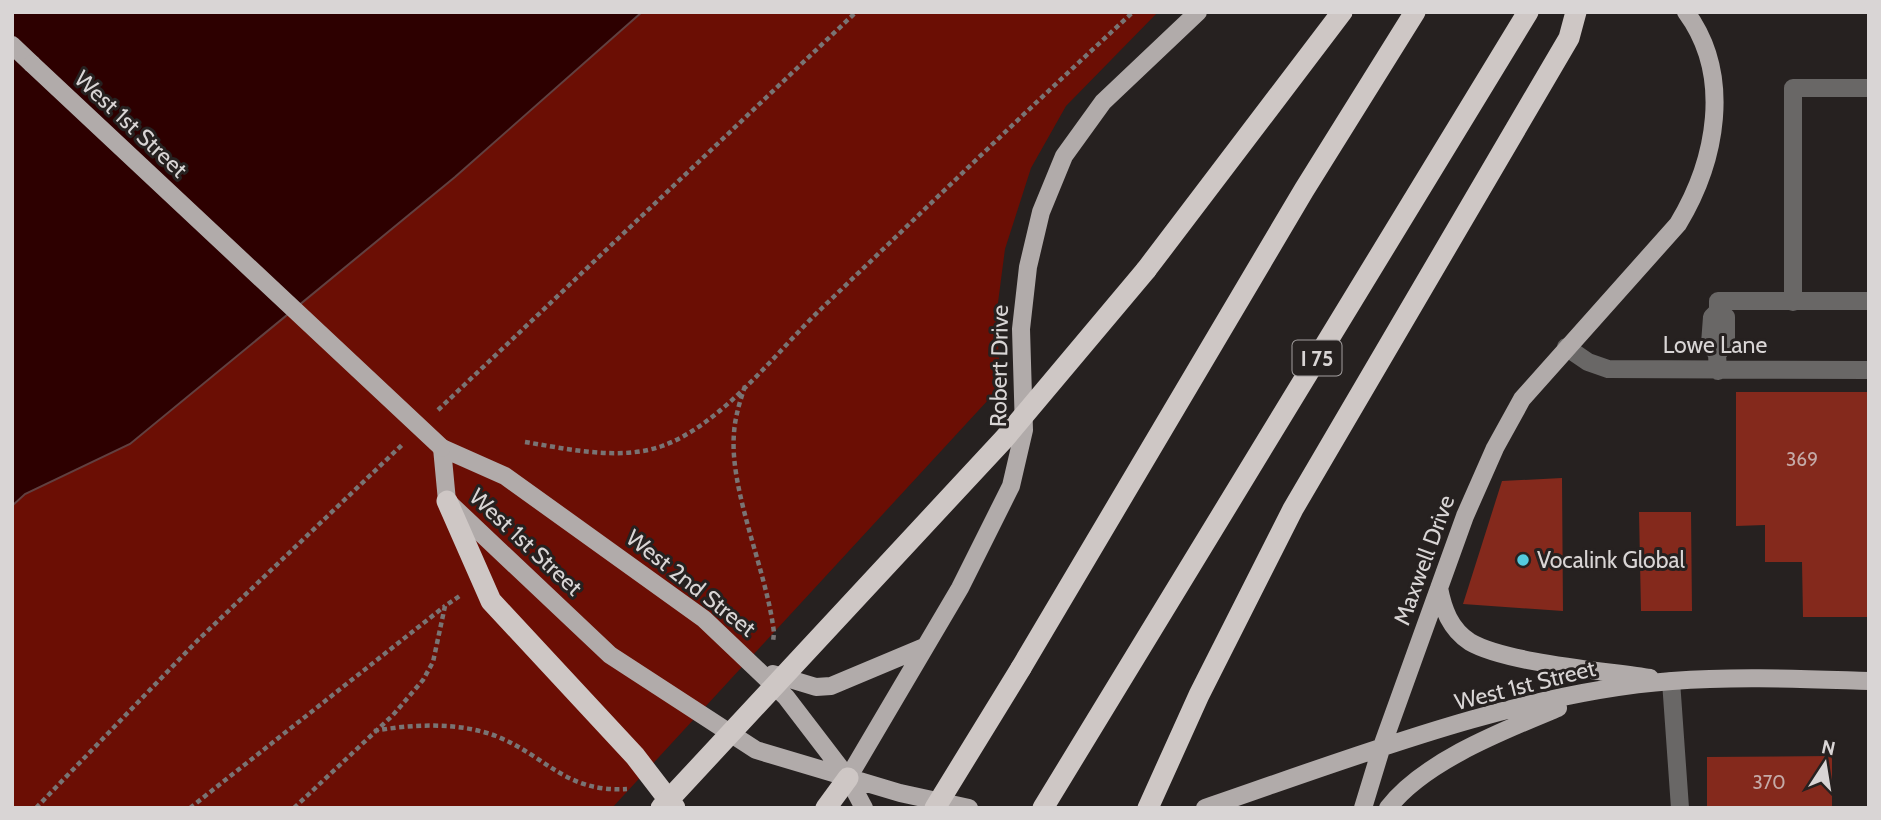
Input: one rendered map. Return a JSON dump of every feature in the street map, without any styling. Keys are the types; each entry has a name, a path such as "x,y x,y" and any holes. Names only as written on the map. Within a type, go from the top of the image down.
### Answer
{"highway":[{"path":"662,808 1004,439 1146,270 1342,12"},
{"path":"935,808 1297,202 1415,12"},
{"path":"1147,808 1199,695 1293,509 1569,38 1576,12"},
{"name":"I 75","path":"1043,808 1522,21"},
{"path":"447,500 491,601 635,757 675,808"},
{"path":"826,808 848,778"}],"main road":[{"name":"Robert Drive","path":"848,778 960,588 1011,486 1024,430 1021,329 1028,267 1041,212 1064,156 1103,102 1198,12"},
{"name":"Maxwell Drive","path":"1363,808 1381,749 1439,587 1465,516 1494,449 1522,399 1678,224 1695,196 1707,166 1714,124 1714,93 1705,49 1686,12"},
{"name":"West 1st Street","path":"12,45 349,365 442,448 447,500 610,655 756,750 900,793 969,808"},
{"name":"West 2nd Street","path":"442,448 505,476 704,619 786,698 848,778 864,808"},
{"path":"1439,587 1443,611 1456,629 1471,642 1497,651 1548,662 1671,681"},
{"path":"758,669 816,687 831,686 924,646"},
{"name":"West 1st Street","path":"1205,808 1381,749 1510,710 1600,691 1671,681 1869,681"},
{"path":"1388,808 1426,773 1512,727 1600,691"}],"street":[{"path":"1793,302 1793,88 1869,88"},
{"path":"1717,362 1726,344 1727,317 1718,311 1718,301 1869,300"},
{"name":"Lowe Lane","path":"1566,347 1588,362 1608,369 1717,362 1869,370"},
{"path":"1671,681 1680,808"}],"path":[{"path":"431,418 856,12"},
{"path":"525,442 586,452 625,452 660,447 683,436 709,418 1133,12"},
{"path":"746,385 734,433 734,464 765,578 773,642"},
{"path":"36,808 198,640 411,437"},
{"path":"190,808 462,594"},
{"path":"295,808 373,731 393,715 433,662 445,606"},
{"path":"373,731 424,726 474,731 507,741 577,784 607,790 629,789"}],"shaded area":[{"path":"12,12 642,12 455,177 130,444 25,494 12,506"},
{"path":"642,12 1158,12 1066,106 1031,168 1005,249 996,318 1001,386 612,808 12,808 12,506 25,494 130,444 455,177"}],"building":[{"path":"1736,392 1869,392 1869,617 1803,617 1802,562 1765,562 1765,525 1736,526"},
{"path":"1562,478 1563,611 1463,604 1502,481"},
{"path":"1639,512 1691,512 1692,611 1641,611"},
{"path":"1832,756 1832,808 1707,808 1707,757"}],"place":[{"name":"Vocalink Global","path":"1523,560"}]}
